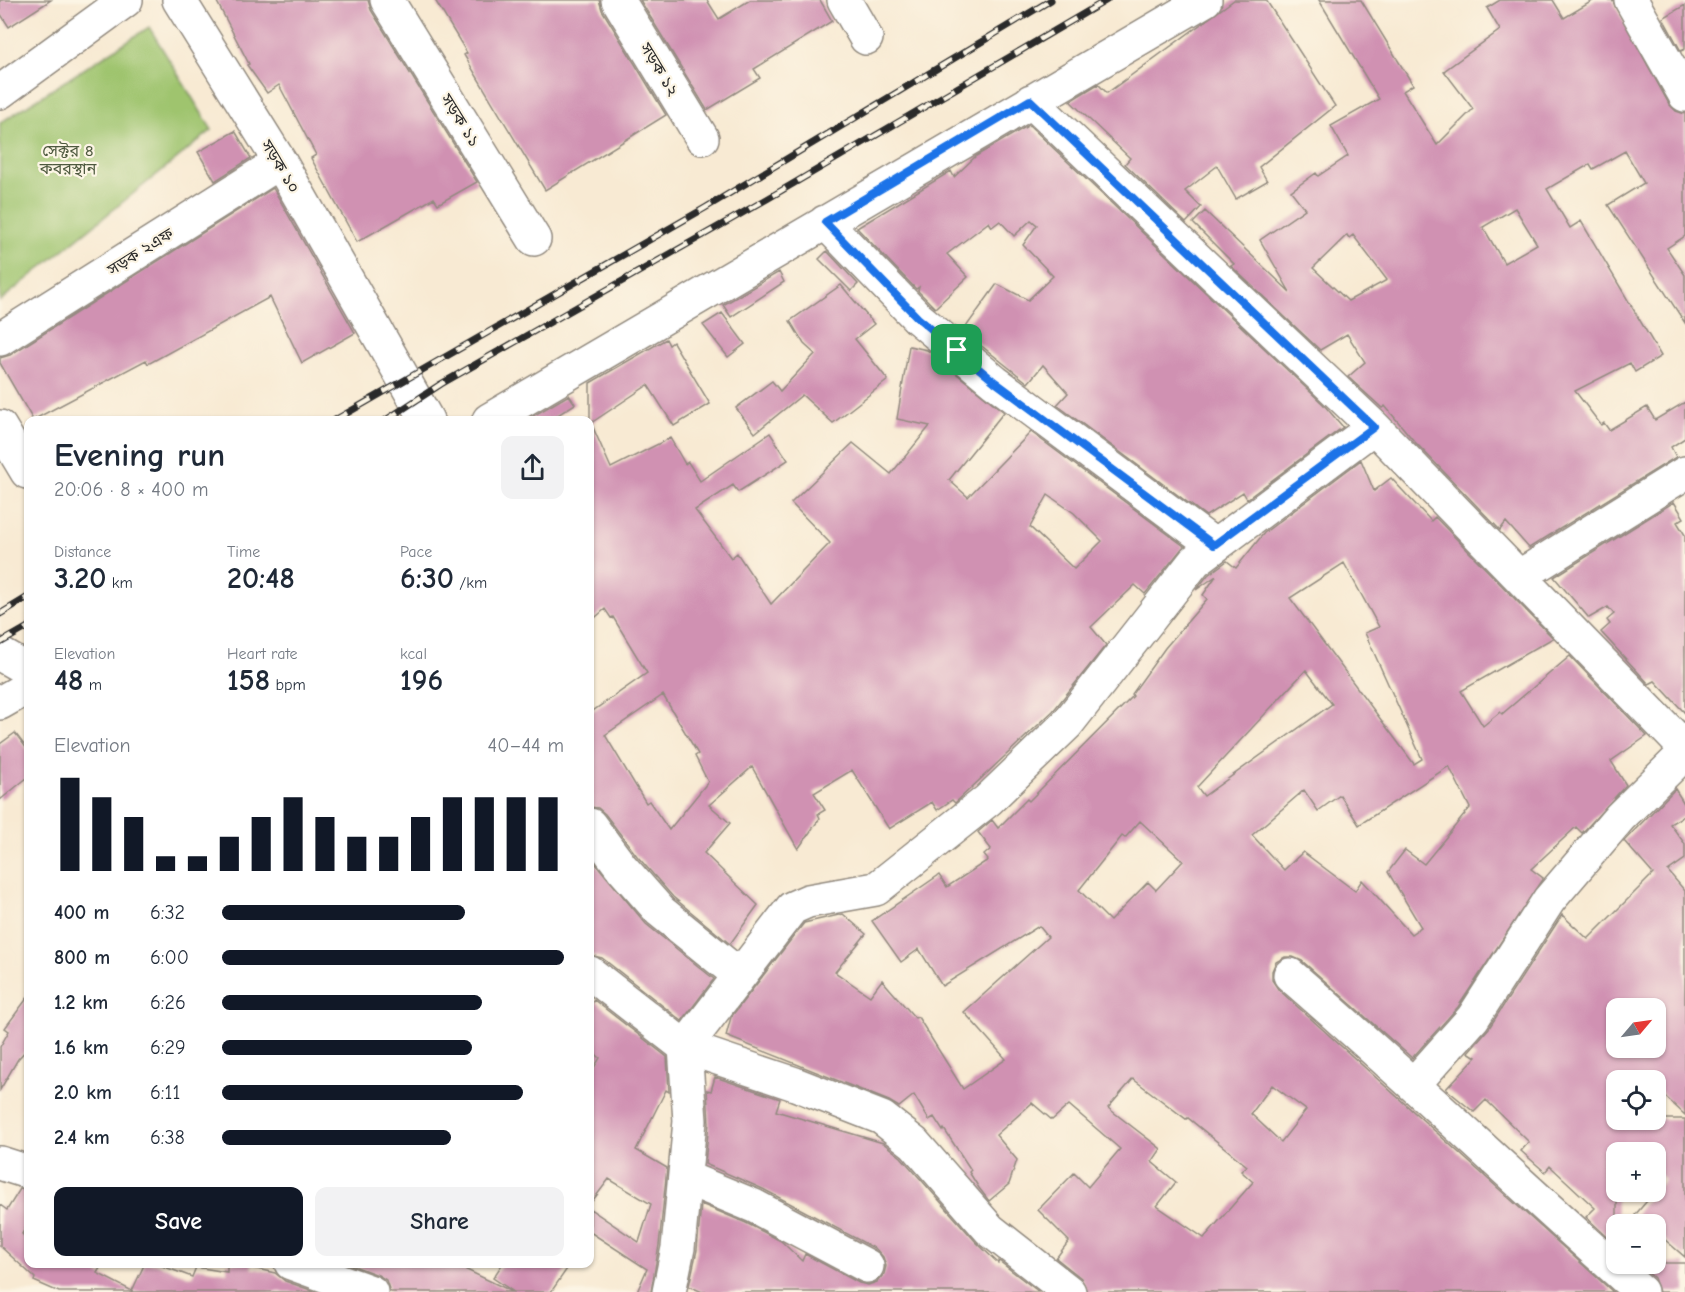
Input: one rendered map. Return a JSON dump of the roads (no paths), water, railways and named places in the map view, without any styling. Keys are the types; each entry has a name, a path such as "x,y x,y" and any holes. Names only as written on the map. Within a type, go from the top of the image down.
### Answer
{"street":[{"path":"0,92 126,0"},
{"name":"সড়ক ১০","path":"178,0 280,162 425,416"},
{"name":"সড়ক ১১","path":"387,0 534,239"},
{"name":"সড়ক ১২","path":"618,0 702,138"},
{"path":"844,0 866,38"},
{"path":"496,416 1030,100 1205,0"},
{"path":"1631,0 1685,95"},
{"path":"1030,100 1374,427 1685,748"},
{"name":"সড়ক ২এফ","path":"0,339 280,162"},
{"path":"825,222 918,318 995,382 1214,545"},
{"path":"0,427 24,467"},
{"path":"676,1290 690,1121 685,1047 792,908 808,901 876,889 988,800 1067,724 1195,561 1374,427"},
{"path":"1520,576 1685,473"},
{"path":"0,654 24,668"},
{"path":"0,703 24,689"},
{"path":"1413,1085 1473,1018 1549,900 1620,817 1685,753"},
{"path":"594,831 621,868 660,911 739,975"},
{"path":"1290,975 1641,1292"},
{"path":"594,976 685,1047 795,1084 882,1118 914,1143 990,1230 1069,1292"},
{"path":"0,1162 24,1171"},
{"path":"686,1179 754,1206 867,1266"},
{"path":"305,1268 371,1292"}],"railway":[{"path":"342,416 705,208 1051,0"},
{"path":"392,416 441,384 767,199 1107,0"},
{"path":"0,614 24,599"},
{"path":"0,643 24,629"}],"park label":[{"name":"সেক্টর ৪ কবরস্থান","path":"68,159"}]}
